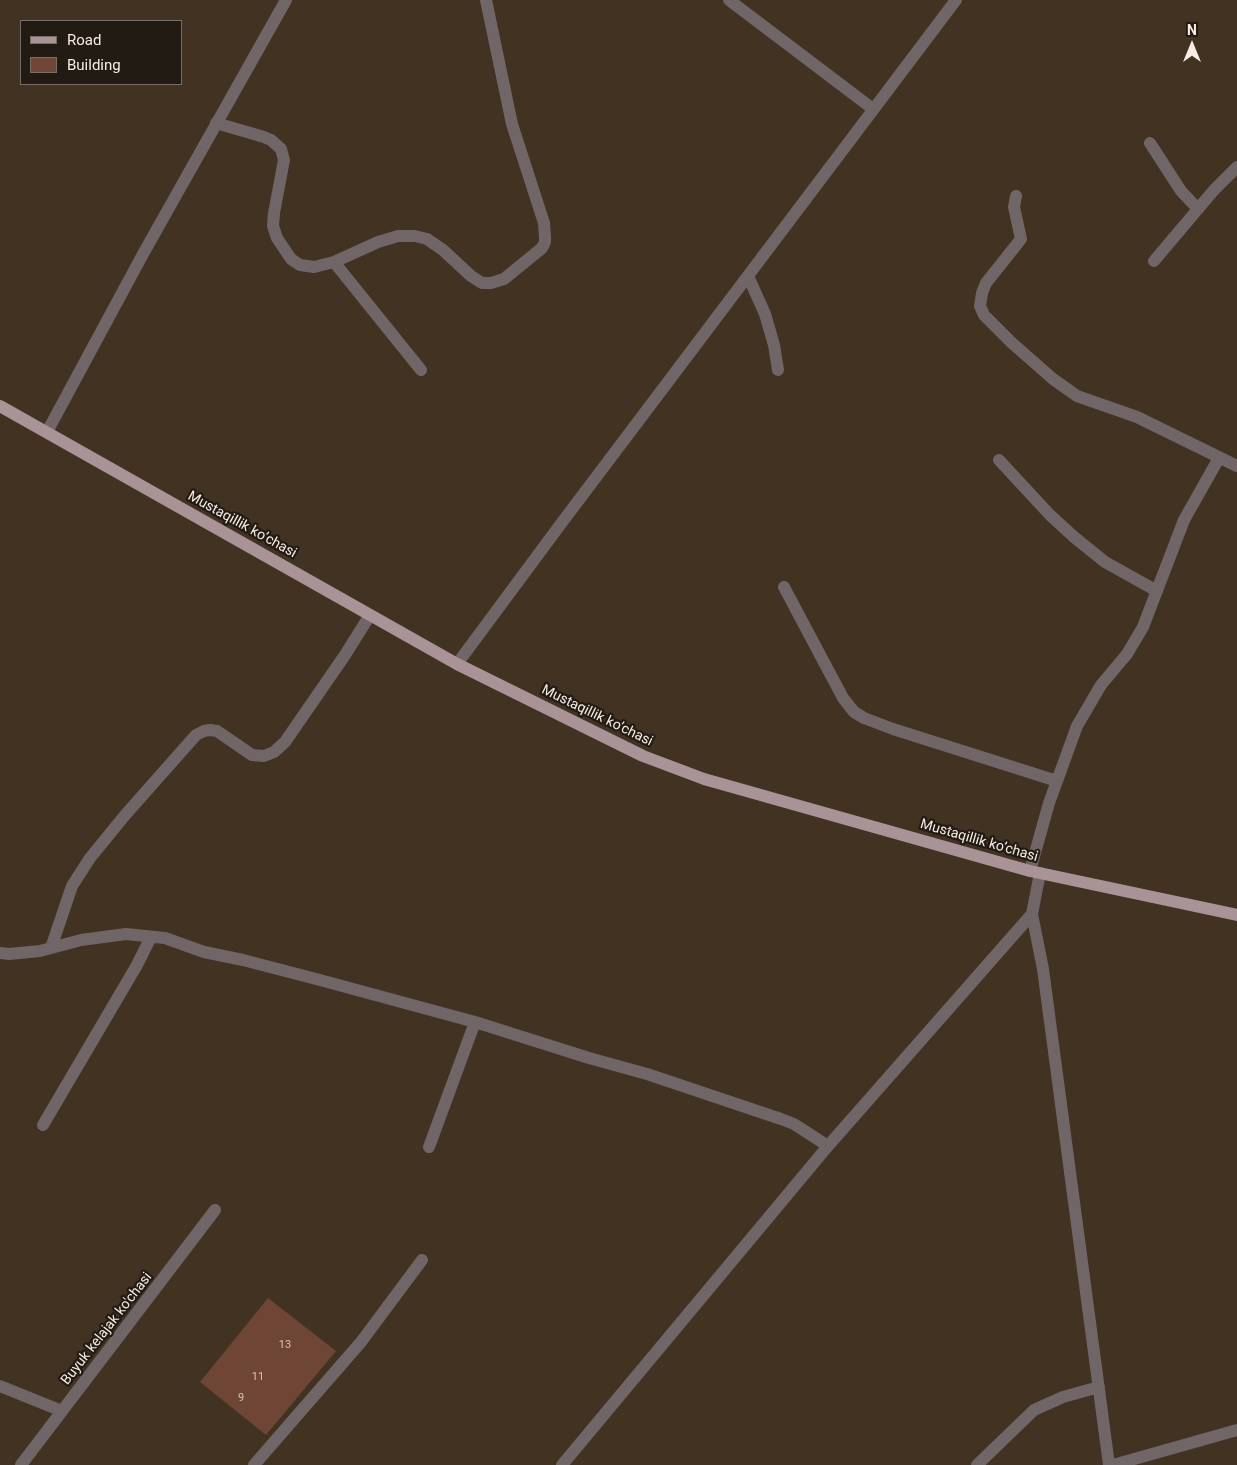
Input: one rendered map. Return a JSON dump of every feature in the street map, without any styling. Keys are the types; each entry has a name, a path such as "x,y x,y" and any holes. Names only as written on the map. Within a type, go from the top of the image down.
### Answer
{"main road":[{"name":"Mustaqillik ko’chasi","path":"0,406 457,664 643,756 704,779 1035,872 1237,915"}],"street":[{"path":"46,432 286,0"},
{"path":"216,123 264,137 277,144 281,149 284,160 273,226 277,238 292,259 300,265 314,267 334,262 378,242 398,236 415,236 428,238 471,276 482,283 491,283 504,279 542,248 545,242 544,223 512,124 486,0"},
{"path":"729,0 873,109"},
{"path":"457,664 956,0"},
{"path":"1150,143 1181,191 1198,209"},
{"path":"1154,260 1237,167"},
{"path":"1016,196 1014,207 1021,238 986,283 980,306 984,315 1053,380 1077,396 1137,416 1237,466"},
{"path":"334,262 421,370"},
{"path":"748,276 765,314 774,345 778,370"},
{"path":"1109,1465 1043,970 1032,914 1035,872 1049,803 1077,726 1101,685 1127,654 1143,628 1184,520 1219,458"},
{"path":"999,460 1050,515 1074,537 1105,562 1156,591"},
{"path":"784,587 843,698 854,712 864,718 893,729 1057,781"},
{"path":"50,948 72,886 90,858 126,814 196,736 204,731 217,731 252,755 264,756 274,752 285,742 370,615"},
{"path":"562,1465 828,1146 1032,914"},
{"path":"0,954 50,948 81,940 126,934 166,938 204,952 272,968 475,1022 647,1074 794,1124 828,1146"},
{"path":"43,1125 137,965 151,937"},
{"path":"429,1147 475,1022"},
{"name":"Buyuk kelajak ko'chasi","path":"21,1465 37,1447 216,1210"},
{"path":"254,1465 361,1342 422,1260"},
{"path":"0,1386 62,1412"},
{"path":"977,1465 1034,1410 1063,1397 1099,1386"},
{"path":"1114,1465 1237,1430"}],"building":[{"path":"268,1298 336,1351 266,1435 200,1382"}]}
